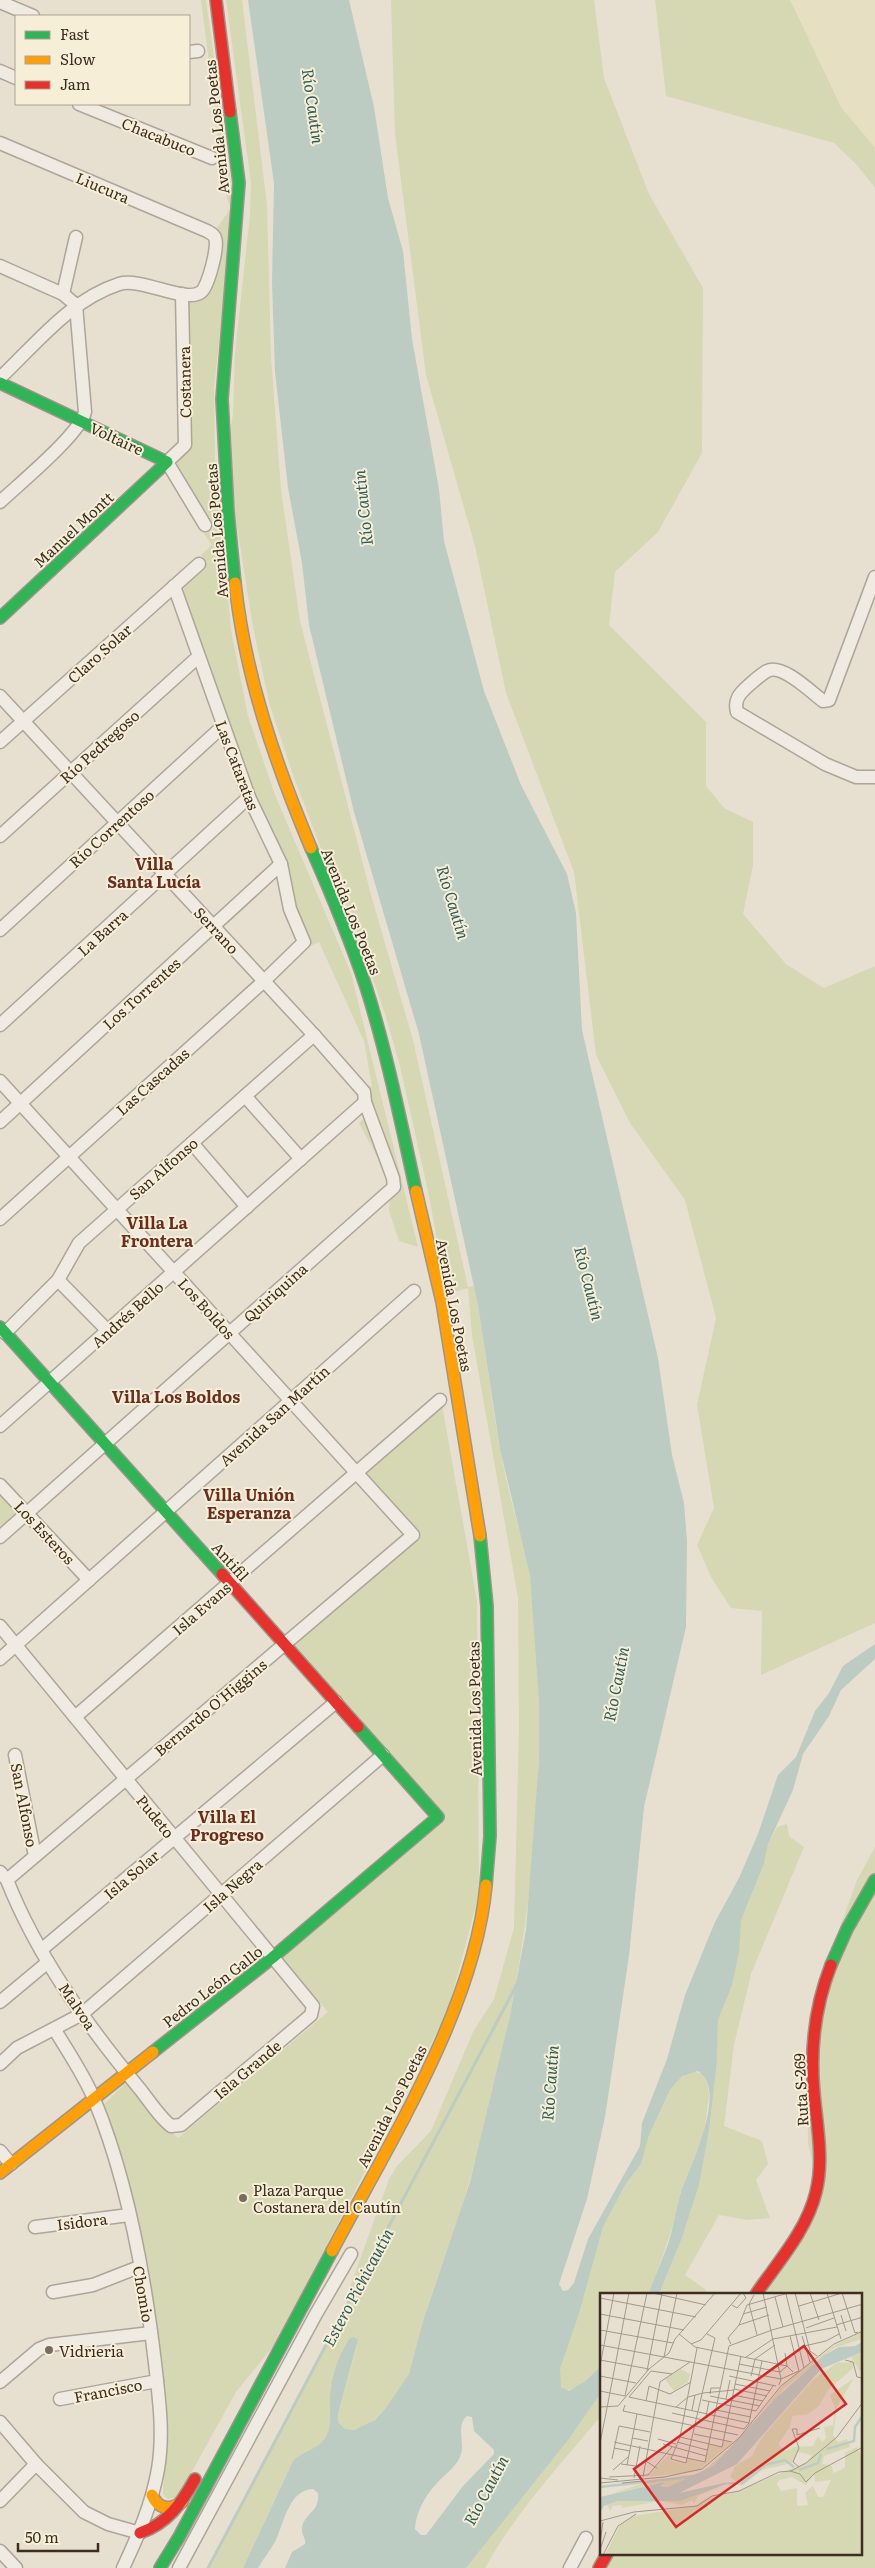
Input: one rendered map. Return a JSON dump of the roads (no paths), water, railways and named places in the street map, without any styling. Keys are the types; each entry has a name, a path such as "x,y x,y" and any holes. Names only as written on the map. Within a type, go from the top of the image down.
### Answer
{"main road":[{"name":"Avenida Los Poetas","path":"160,2568 281,2349 414,2097 453,2013 473,1958 485,1895 490,1836 490,1673 487,1606 477,1513 442,1302 386,1059 366,987 286,788 262,720 244,647 228,512 222,399 239,182 216,0"},
{"name":"Voltaire","path":"0,383 167,462"},
{"name":"Manuel Montt","path":"0,618 167,462"},
{"name":"Antifil","path":"2,1330 51,1381 438,1817"},
{"name":"Pedro León Gallo","path":"0,2173 272,1958 438,1817"},
{"name":"Ruta S-269","path":"757,2293 804,2221 815,2194 819,2172 812,2066 818,2006 834,1953 875,1880"},
{"path":"216,2442 246,2390 281,2349"},
{"path":"140,2533 164,2522 176,2512 202,2468"},
{"path":"152,2494 156,2503 164,2508 174,2508 182,2502"},
{"path":"599,2568 606,2556"}],"street":[{"path":"1,4 30,15"},
{"path":"0,72 15,78"},
{"name":"Chacabuco","path":"81,105 212,158"},
{"name":"Liucura","path":"0,143 213,235 216,242 208,283 199,294 190,296 182,294"},
{"path":"63,294 76,237"},
{"path":"0,266 63,294 76,305 85,406 82,422 0,502"},
{"path":"0,378 76,305 121,284 150,285 182,294"},
{"name":"Costanera","path":"167,462 185,445 182,294"},
{"path":"167,462 205,525"},
{"name":"Claro Solar","path":"0,742 199,564"},
{"path":"875,577 829,700 823,701 790,675 780,669 774,669 767,671 739,694 735,704 736,712 825,764 856,776 875,777"},
{"name":"Las Cataratas","path":"174,586 198,658 249,797 281,864 290,909 304,942"},
{"name":"Río Pedregoso","path":"0,836 198,658"},
{"name":"Serrano","path":"0,696 116,824 314,1035 364,1092 365,1102 393,1178 394,1187"},
{"name":"Río Correntoso","path":"0,930 223,726"},
{"name":"La Barra","path":"0,1025 249,797"},
{"name":"Los Torrentes","path":"0,1122 281,864"},
{"name":"Las Cascadas","path":"0,1219 264,981 304,942"},
{"name":"San Alfonso","path":"2,1330 58,1280 79,1243 314,1035"},
{"name":"Los Boldos","path":"0,1081 414,1535"},
{"path":"245,1096 300,1159"},
{"name":"Andrés Bello","path":"0,1426 365,1102"},
{"path":"192,1143 247,1207"},
{"name":"Quiriquina","path":"0,1537 394,1187"},
{"path":"58,1280 108,1331"},
{"name":"Avenida San Martín","path":"0,1659 414,1291"},
{"name":"Isla Evans","path":"75,1717 440,1400"},
{"name":"Los Esteros","path":"0,1485 89,1580"},
{"name":"Bernardo O'Higgins","path":"4,1876 35,1856 414,1535"},
{"name":"Pudeto","path":"0,1626 313,2006"},
{"name":"Isla Solar","path":"41,1950 336,1702"},
{"name":"Isla Negra","path":"0,2064 17,2048 55,2030 82,2014 383,1755"},
{"name":"San Alfonso","path":"15,1756 35,1856"},
{"name":"Malvoa","path":"4,1876 41,1950 82,2014 168,2124 174,2126"},
{"path":"0,2002 48,1962"},
{"name":"Isla Grande","path":"174,2126 181,2125 310,2015 313,2006"},
{"name":"Chomio","path":"55,2030 94,2098 120,2178 129,2215 151,2333 160,2444 158,2468 140,2533 123,2568"},
{"path":"0,2151 10,2164"},
{"name":"Isidora","path":"35,2227 129,2215"},
{"path":"179,2568 316,2314 351,2254"},
{"path":"53,2292 92,2285 139,2267"},
{"path":"0,2382 39,2349 49,2345 151,2333"},
{"name":"Francisco","path":"60,2399 156,2381"},
{"path":"0,2422 36,2464 84,2512 108,2524 140,2533"},
{"path":"0,2501 36,2464"},
{"path":"570,2568 586,2538"},
{"path":"0,2551 16,2568"}],"water":[{"name":"Río Cautín","path":"248,0 349,0 374,107 388,198 403,251 412,339 439,489 444,541 484,691 521,785 567,874 576,913 582,1030 658,1358 672,1455 684,1503 687,1541 686,1627 644,1807 629,1956 605,2117 587,2199 559,2284 563,2291 568,2290 574,2283 588,2239 640,2146 642,2123 667,2059 685,1995 715,1922 739,1878 758,1834 778,1775 796,1757 815,1711 829,1693 843,1666 875,1644 875,1659 841,1690 829,1716 803,1754 793,1790 768,1844 764,1864 741,1921 739,1952 732,1985 718,2020 717,2062 709,2131 699,2185 682,2238 659,2293 649,2293 668,2244 681,2192 698,2148 708,2111 710,2094 706,2081 698,2071 682,2076 670,2090 649,2135 641,2164 625,2185 603,2227 579,2314 560,2369 561,2387 569,2391 584,2382 600,2367 600,2394 569,2439 466,2568 285,2568 292,2552 305,2544 302,2531 303,2524 318,2500 318,2493 313,2489 298,2495 292,2501 275,2542 258,2568 243,2568 293,2461 319,2445 326,2436 330,2422 331,2390 334,2375 338,2360 349,2339 354,2337 358,2340 338,2414 338,2422 345,2429 354,2430 375,2420 385,2409 409,2374 424,2318 470,2182 509,2020 526,1930 539,1761 539,1701 530,1575 500,1449 478,1305 419,1034 354,812 309,625 302,563 288,488 275,372 272,282 274,183","holes":["467,2416 472,2417 474,2431 494,2450 494,2454 463,2486 426,2535 421,2535 415,2529 420,2508 432,2489 460,2457 462,2452 461,2430"]}],"waterway":[{"name":"Estero Pichicautín","path":"208,2568 517,1984"}],"place":[{"name":"Plaza Parque Costanera del Cautín","path":"243,2198"},
{"name":"Vidrieria","path":"49,2350"}],"district":[{"name":"Villa Santa Lucía","path":"154,872"},
{"name":"Villa La Frontera","path":"157,1231"},
{"name":"Villa Los Boldos","path":"176,1396"},
{"name":"Villa Unión Esperanza","path":"249,1503"},
{"name":"Villa El Progreso","path":"227,1825"}]}
